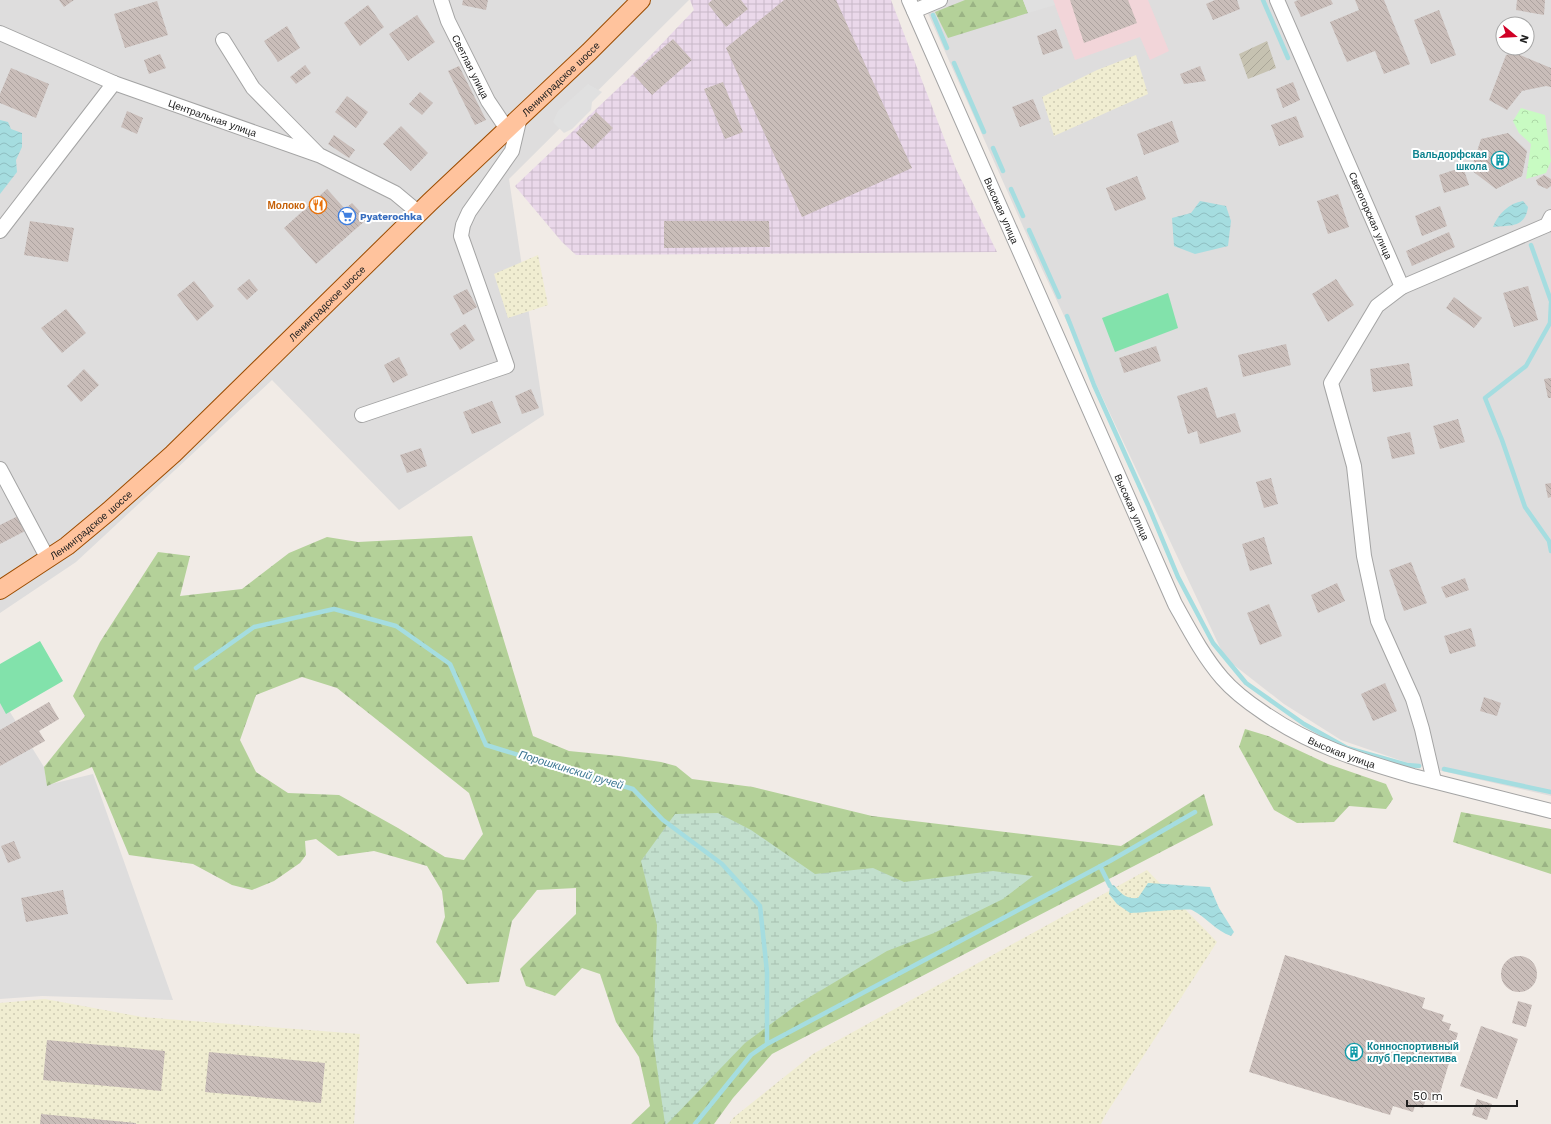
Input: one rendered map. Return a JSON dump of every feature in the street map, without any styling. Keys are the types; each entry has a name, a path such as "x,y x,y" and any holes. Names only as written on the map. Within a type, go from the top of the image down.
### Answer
{"main road":[{"name":"Ленинградское шоссе","path":"0,590 67,546 173,454 418,213 514,123 641,0"}],"street":[{"name":"Светлая улица","path":"441,0 448,21 488,101 514,123"},
{"path":"912,6 940,0"},
{"name":"Светогорская улица","path":"1277,0 1402,287"},
{"name":"Высокая улица","path":"912,6 1175,604 1199,646 1223,678 1248,702 1283,726 1328,749 1365,762 1551,811"},
{"name":"Центральная улица","path":"0,33 114,83 321,156 396,193 418,213"},
{"path":"223,40 253,88 321,156"},
{"path":"0,231 114,83"},
{"path":"362,415 507,366 461,236 463,225 469,212 512,151 514,123"},
{"path":"1434,781 1422,729 1413,699 1378,621 1364,556 1354,466 1331,383 1377,306 1402,287 1549,221"},
{"path":"0,469 48,559"}],"shaded area":[{"path":"0,0 689,0 509,179 544,415 399,510 272,380 76,562 0,613"},
{"path":"690,0 891,0 956,169 997,252 576,255 562,242 515,186 630,77 694,10"},
{"path":"922,0 1551,0 1551,796 1411,764 1341,740 1284,704 1225,658 1042,269"},
{"path":"1023,0 1053,0 1055,5 1028,13"},
{"path":"1053,0 1148,0 1169,51 1150,60 1140,37 1075,60"},
{"path":"1267,41 1276,68 1248,79 1239,54"},
{"path":"1136,55 1148,94 1054,136 1042,97 1097,70"},
{"path":"588,84 602,92 592,102 591,110 572,129 564,133 553,122 558,111"},
{"path":"538,255 548,305 508,318 494,274"},
{"path":"0,696 44,767 47,785 93,774 173,1000 42,996 0,999"},
{"path":"1147,870 1217,942 1101,1124 729,1124 733,1118 813,1054"},
{"path":"45,999 142,1017 360,1034 354,1124 0,1124 0,1003"}],"green space":[{"path":"965,0 1023,0 1028,13 948,38 935,12"},
{"path":"1521,108 1545,115 1551,161 1546,173 1526,179 1531,144 1519,133 1513,121"},
{"path":"1168,293 1178,328 1115,352 1102,318"},
{"path":"472,536 533,736 569,751 661,762 676,766 692,779 753,787 872,816 1121,846 1204,794 1213,825 772,1054 733,1098 714,1124 631,1124 650,1106 639,1057 616,1022 600,974 582,968 555,996 526,986 520,969 576,914 576,888 537,890 512,921 499,982 467,984 436,942 445,917 442,891 427,866 374,851 338,856 316,839 305,841 306,855 300,863 274,881 252,890 232,885 193,864 129,855 92,767 47,786 44,767 85,716 73,696 100,642 158,552 190,556 180,596 242,589 289,553 327,537 358,542","holes":["302,677 337,688 469,793 483,834 464,860 445,857 398,828 339,795 288,793 256,772 240,740 256,695"]},
{"path":"40,641 63,681 6,714 0,703 0,664"},
{"path":"1245,729 1268,736 1328,764 1386,784 1393,799 1386,809 1349,806 1334,822 1297,823 1274,810 1239,747"},
{"path":"1461,812 1551,829 1551,874 1453,842"},
{"path":"718,813 751,830 815,874 873,868 904,882 993,871 1033,876 1003,899 934,933 887,951 798,1004 745,1043 667,1124 665,1124 653,1039 657,925 641,861 675,814"}],"water":[{"path":"0,120 8,122 11,129 22,133 22,147 16,160 17,172 0,194"},
{"path":"1200,201 1226,206 1231,221 1228,246 1195,254 1174,246 1172,218 1191,213"},
{"path":"1523,201 1528,207 1524,219 1510,226 1493,227 1505,210 1513,204"},
{"path":"1148,883 1210,887 1219,908 1234,932 1231,936 1226,934 1192,910 1130,913 1117,904 1109,894 1110,886 1114,885 1124,895 1130,898 1138,898"}],"building":[{"path":"59,0 74,0 64,7"},
{"path":"463,0 488,0 486,10 462,5"},
{"path":"712,0 741,0 748,9 726,27 708,4"},
{"path":"784,0 836,0 912,168 802,217 726,48"},
{"path":"1070,0 1128,0 1137,23 1084,43"},
{"path":"1215,0 1237,0 1240,9 1213,20 1206,4"},
{"path":"1298,0 1331,0 1333,4 1301,17 1294,2"},
{"path":"1355,0 1384,0 1410,64 1384,74 1375,51 1347,62 1330,22 1359,10"},
{"path":"1517,0 1545,0 1544,15 1516,10"},
{"path":"157,1 168,35 125,48 114,14"},
{"path":"368,5 384,27 360,46 344,23"},
{"path":"1439,10 1456,55 1431,64 1414,20"},
{"path":"417,15 435,42 408,61 389,34"},
{"path":"287,26 300,48 278,62 264,41"},
{"path":"1056,29 1063,48 1043,55 1037,36"},
{"path":"673,39 692,60 652,95 633,74"},
{"path":"160,54 166,68 149,74 144,60"},
{"path":"1506,56 1522,56 1551,68 1551,87 1546,86 1522,91 1507,110 1489,100"},
{"path":"305,65 311,73 296,84 290,77"},
{"path":"459,66 486,120 475,125 448,71"},
{"path":"1200,66 1206,81 1184,84 1180,74"},
{"path":"11,68 49,84 36,118 0,103 0,94"},
{"path":"723,82 743,132 725,139 704,89"},
{"path":"1293,82 1300,100 1283,108 1276,89"},
{"path":"420,92 433,103 422,115 409,104"},
{"path":"347,96 368,112 356,128 335,112"},
{"path":"1033,99 1041,119 1020,127 1012,107"},
{"path":"127,111 143,118 137,134 121,127"},
{"path":"596,112 613,128 592,149 576,133"},
{"path":"1296,116 1304,137 1279,146 1271,125"},
{"path":"1172,121 1179,142 1144,155 1137,134"},
{"path":"401,126 428,153 411,171 383,144"},
{"name":"Вальдорфская школа","path":"1508,133 1527,151 1522,176 1496,189 1471,170 1481,139"},
{"path":"334,135 355,150 349,158 328,144"},
{"path":"1463,167 1469,185 1444,193 1439,175"},
{"path":"1544,175 1551,179 1551,186 1547,189 1538,185 1536,180"},
{"path":"1137,176 1146,199 1115,211 1106,188"},
{"path":"327,189 345,209 352,203 367,219 316,264 284,228"},
{"path":"1338,194 1349,227 1328,234 1317,201"},
{"path":"1440,206 1447,226 1422,236 1415,216"},
{"path":"30,221 74,228 68,262 24,255"},
{"path":"664,221 769,221 770,247 664,248"},
{"path":"1449,232 1455,247 1412,266 1406,251"},
{"path":"249,279 258,290 247,300 237,289"},
{"path":"1336,279 1354,305 1328,322 1312,294"},
{"path":"194,281 214,306 197,321 177,295"},
{"path":"1528,286 1538,320 1514,327 1503,293"},
{"path":"467,289 477,307 463,315 453,296"},
{"path":"1454,297 1482,318 1474,328 1446,308"},
{"path":"66,309 86,333 62,353 41,328"},
{"path":"465,324 475,340 460,350 450,334"},
{"path":"1286,344 1291,365 1243,377 1238,355"},
{"path":"1156,346 1161,361 1124,373 1119,358"},
{"path":"399,357 408,375 393,383 384,365"},
{"path":"1409,363 1413,386 1373,392 1370,369"},
{"path":"84,369 99,385 81,402 67,386"},
{"path":"1551,378 1551,398 1548,398 1544,379"},
{"path":"1207,387 1217,418 1235,413 1241,432 1200,444 1197,431 1188,434 1177,396"},
{"path":"531,389 539,408 522,414 515,396"},
{"path":"492,401 501,423 472,434 463,412"},
{"path":"1458,419 1465,442 1440,449 1433,426"},
{"path":"1410,432 1415,454 1392,459 1387,437"},
{"path":"421,448 427,466 407,473 400,455"},
{"path":"1271,478 1278,504 1264,508 1256,482"},
{"path":"1551,483 1551,497 1548,498 1545,484"},
{"path":"18,516 25,531 0,544 0,525"},
{"path":"1264,537 1272,564 1250,571 1242,544"},
{"path":"1411,562 1427,603 1404,611 1389,570"},
{"path":"1465,578 1469,590 1446,598 1441,587"},
{"path":"1337,583 1345,601 1318,613 1311,595"},
{"path":"1269,604 1282,636 1260,645 1247,613"},
{"path":"1471,628 1476,646 1450,654 1444,636"},
{"path":"1385,683 1397,711 1373,721 1361,694"},
{"path":"1484,697 1501,703 1497,716 1480,711"},
{"path":"49,702 59,719 39,731 45,741 0,766 0,730"},
{"path":"14,841 21,858 8,863 1,846"},
{"path":"63,890 68,914 26,922 21,898"},
{"name":"Конноспортивный клуб Перспектива","path":"1285,955 1425,998 1422,1008 1444,1015 1442,1021 1451,1024 1449,1030 1458,1033 1437,1103 1426,1099 1423,1108 1415,1106 1413,1112 1393,1106 1390,1115 1249,1072"},
{"path":"1519,956 1529,959 1534,964 1537,974 1534,984 1529,989 1519,992 1509,989 1504,984 1501,974 1504,964 1509,959"},
{"path":"1518,1001 1532,1005 1526,1027 1512,1023"},
{"path":"1481,1026 1518,1039 1497,1099 1460,1086"},
{"path":"47,1040 165,1051 161,1091 43,1080"},
{"path":"209,1052 325,1063 321,1103 205,1092"},
{"path":"1477,1099 1492,1104 1487,1120 1472,1115"},
{"path":"41,1114 136,1123 136,1124 40,1124"}],"waterway":[{"path":"1263,0 1288,58"},
{"path":"933,15 947,48"},
{"path":"954,63 984,132"},
{"path":"993,148 1003,171"},
{"path":"1011,189 1023,216"},
{"path":"1029,230 1059,297"},
{"path":"1531,245 1551,301"},
{"path":"1551,303 1550,323 1526,366 1485,398 1502,440 1525,507 1549,541 1551,551"},
{"path":"1067,316 1094,385 1148,505 1178,577 1213,643 1246,683 1304,724 1347,748 1407,765 1419,766"},
{"name":"Порошкинский ручей","path":"196,668 254,627 334,609 396,626 450,664 486,745 633,789 663,820 722,864 760,906 767,972 767,1044"},
{"path":"1444,769 1551,792"},
{"path":"695,1124 751,1055 767,1044 1110,861 1195,812"},
{"path":"1100,866 1110,886"}],"place":[{"name":"Вальдорфская школа","path":"1500,160"},
{"name":"Молоко","path":"318,205"},
{"name":"Pyaterochka","path":"347,216"},
{"name":"Конноспортивный клуб Перспектива","path":"1354,1052"}]}
